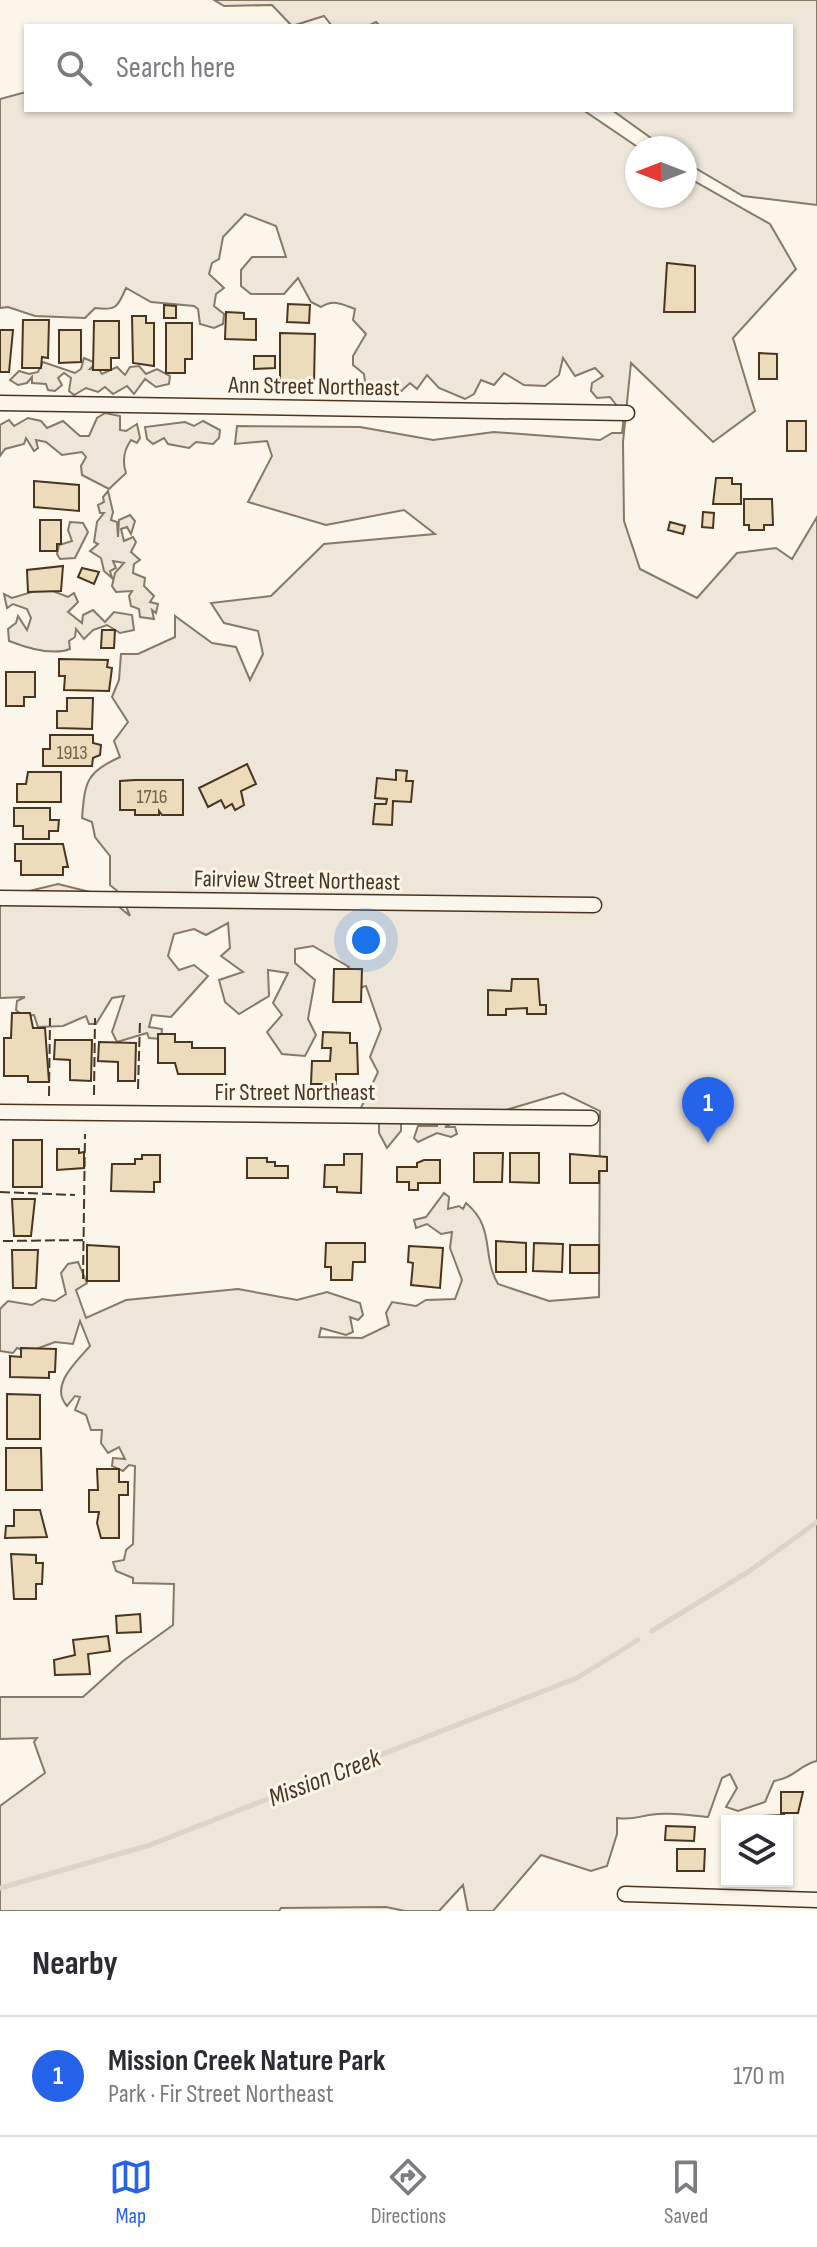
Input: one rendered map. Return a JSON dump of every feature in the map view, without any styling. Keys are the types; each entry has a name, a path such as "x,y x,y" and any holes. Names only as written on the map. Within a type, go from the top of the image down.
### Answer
{"street":[{"name":"Ann Street Northeast","path":"0,403 627,413"},
{"name":"Fairview Street Northeast","path":"0,898 594,905"},
{"name":"Fir Street Northeast","path":"0,1112 591,1118"},
{"path":"625,1894 734,1906 817,1900"}],"shaded area":[{"path":"214,0 817,0 817,205 743,196 697,169 697,136 648,136 615,112 793,112 793,24 330,24 324,16 290,24 272,5 224,6"},
{"path":"24,93 24,112 586,112 625,138 625,208 697,208 697,183 770,224 796,269 733,338 755,411 713,442 631,363 623,442 624,521 640,569 697,598 737,553 776,548 792,559 817,517 817,1761 774,1781 765,1802 738,1811 726,1807 737,1788 730,1774 722,1778 708,1817 664,1814 617,1818 617,1834 607,1866 591,1871 541,1855 493,1911 468,1911 463,1885 439,1911 405,1911 386,1907 281,1908 279,1911 0,1911 0,1806 45,1773 34,1742 37,1738 0,1739 0,1697 83,1697 123,1661 173,1625 174,1584 133,1583 133,1578 116,1571 113,1562 124,1560 126,1550 133,1544 135,1466 129,1465 123,1471 112,1466 113,1458 125,1459 119,1447 108,1453 101,1443 102,1430 91,1430 86,1415 75,1410 80,1397 75,1396 67,1406 62,1398 66,1374 90,1346 80,1321 73,1344 55,1342 28,1352 17,1348 13,1353 0,1351 0,1309 8,1301 32,1305 42,1299 55,1301 66,1294 61,1273 68,1264 78,1262 87,1283 76,1290 86,1318 126,1300 238,1289 297,1300 327,1292 360,1303 363,1315 358,1320 350,1317 353,1332 346,1335 321,1328 319,1337 362,1338 389,1325 386,1313 392,1302 416,1306 426,1300 455,1299 462,1280 450,1248 452,1232 441,1234 427,1224 416,1228 414,1220 426,1217 444,1193 449,1197 448,1209 459,1206 463,1209 466,1203 481,1222 498,1284 549,1301 599,1297 600,1111 563,1093 489,1115 467,1115 445,1127 455,1127 457,1134 451,1137 437,1133 418,1142 414,1138 418,1126 437,1126 438,1112 431,1109 426,1118 401,1119 401,1131 387,1148 379,1133 379,1124 359,1112 378,1072 370,1057 381,1029 366,986 351,990 342,974 349,967 313,946 295,949 295,963 315,980 308,1019 316,1035 305,1056 282,1054 267,1032 282,1015 273,1003 288,973 268,970 269,996 239,1014 225,1002 219,980 243,972 221,956 230,948 228,923 206,935 194,929 174,934 168,956 179,970 194,965 208,976 171,1017 152,1015 149,1027 162,1029 161,1039 149,1038 147,1033 117,1042 112,1032 124,996 112,998 96,1024 89,1024 86,1016 63,1026 38,1027 34,1015 23,1016 16,1010 17,1001 25,997 0,998 0,898 58,884 106,896 130,916 121,894 110,885 110,856 95,837 92,822 82,818 89,780 100,768 120,757 114,741 128,722 112,697 119,680 121,654 138,654 175,637 175,616 212,643 236,647 250,680 263,654 258,631 224,623 211,603 271,596 324,544 435,534 404,510 326,525 248,502 272,456 267,441 235,444 237,426 360,427 433,440 494,432 600,440 612,433 622,433 624,415 610,397 597,398 591,391 592,383 603,376 595,368 575,376 563,358 559,375 545,386 524,385 504,373 494,385 481,380 474,394 465,399 439,388 427,375 417,389 410,383 397,395 382,396 365,382 364,374 353,365 353,356 366,334 353,320 355,309 334,303 321,307 311,302 298,278 284,294 251,294 241,286 241,270 252,257 286,257 276,226 245,214 223,237 219,259 212,263 209,274 224,288 216,294 214,306 224,314 223,324 214,328 200,324 198,309 194,306 151,302 126,288 115,306 95,308 85,318 35,316 8,307 0,308 0,99"},
{"path":"84,358 96,363 90,369 98,368 102,374 117,367 125,375 130,367 139,366 146,374 157,369 170,376 169,384 156,387 145,379 134,394 127,386 113,394 105,387 98,392 86,388 74,395 69,391 71,378 64,373 58,378 62,385 55,391 48,390 46,384 32,383 32,377 27,383 18,385 10,380 19,371 29,374 38,372 43,362 75,373 81,369"},
{"path":"105,413 120,416 120,430 126,431 137,424 140,438 137,443 131,440 125,452 126,473 109,489 82,475 81,466 86,457 82,452 62,455 46,442 36,440 38,448 34,451 26,438 24,444 5,449 0,456 0,425 9,420 14,426 28,418 41,421 47,428 63,421 80,436 89,436 97,418"},
{"path":"203,421 220,430 219,438 213,444 196,442 189,448 168,444 164,438 153,444 147,439 145,427 185,422 194,426"},
{"path":"108,491 113,512 111,520 117,522 118,537 119,520 130,515 135,521 131,534 127,527 121,529 124,541 133,537 136,542 131,552 140,560 134,564 133,573 145,578 144,586 154,596 150,602 158,604 156,613 152,610 154,619 140,617 139,609 131,606 129,596 132,591 116,592 112,586 115,573 124,563 113,561 116,568 110,571 112,578 104,571 101,558 90,551 98,544 94,542 97,522 104,513 100,513 98,505 104,502 103,497"},
{"path":"70,522 83,523 88,532 75,558 60,559 57,554 59,545 72,541 68,530"},
{"path":"45,588 68,597 74,593 78,602 68,612 82,623 83,615 93,610 105,622 114,612 132,615 134,630 120,633 107,625 93,630 84,639 76,629 75,637 69,641 70,649 55,652 9,641 8,629 16,623 18,616 27,630 31,618 27,609 13,604 7,608 4,594 12,598"}],"building":[{"path":"667,263 695,266 695,312 664,312"},
{"path":"288,304 310,305 309,323 287,322"},
{"path":"164,305 176,306 176,318 164,318"},
{"path":"226,312 244,313 244,319 256,319 256,340 225,339"},
{"path":"132,316 146,316 146,323 154,323 154,366 133,363"},
{"path":"23,320 49,320 48,358 42,357 41,368 22,368"},
{"path":"94,321 119,321 119,358 111,358 111,370 93,370"},
{"path":"166,323 192,323 192,359 185,359 185,373 166,373"},
{"path":"0,330 13,330 9,372 0,372"},
{"path":"59,330 81,330 81,362 59,363"},
{"path":"280,333 315,334 314,384 280,383"},
{"path":"759,353 777,354 777,379 759,379"},
{"path":"254,356 275,356 275,368 254,369"},
{"path":"787,421 806,421 806,451 787,451"},
{"path":"716,478 732,478 732,484 741,484 741,504 713,504"},
{"path":"34,481 79,485 79,511 34,507"},
{"path":"744,499 772,499 773,525 764,525 764,530 749,530 749,525 744,525"},
{"path":"703,512 714,513 713,528 702,527"},
{"path":"40,520 61,520 61,544 57,544 57,551 40,551"},
{"path":"670,522 685,526 683,534 668,530"},
{"path":"63,566 61,591 28,592 27,570"},
{"path":"82,568 99,572 94,584 78,577"},
{"path":"102,630 115,630 114,648 101,648"},
{"path":"59,659 108,660 107,667 112,668 109,691 64,690 65,676 59,676"},
{"path":"6,672 35,672 35,697 24,697 24,706 6,706"},
{"path":"67,698 93,698 92,729 57,728 57,711 67,711"},
{"path":"50,735 93,735 93,743 101,745 100,755 93,758 92,766 43,766 43,749 50,749"},
{"path":"247,764 256,784 241,791 244,805 235,810 232,804 225,808 221,800 208,807 199,788"},
{"path":"396,770 407,771 406,781 413,781 411,802 393,801 392,825 373,824 375,804 386,804 387,799 375,798 377,778 396,780"},
{"path":"28,772 61,772 61,802 17,802 17,784 26,784"},
{"path":"183,780 183,815 162,815 159,811 159,815 135,815 135,810 120,810 120,781"},
{"path":"14,808 50,808 50,820 59,820 58,831 49,831 49,839 23,839 23,826 14,826"},
{"path":"15,844 63,844 68,867 63,867 63,875 21,875 21,861 15,861"},
{"path":"334,969 362,969 361,1002 333,1002"},
{"path":"512,979 538,979 540,1005 546,1005 546,1014 527,1014 527,1008 506,1009 506,1015 488,1015 488,990 511,991"},
{"path":"12,1013 30,1013 33,1028 45,1028 49,1082 28,1082 28,1076 4,1076 4,1038 11,1038"},
{"path":"323,1032 350,1033 350,1043 357,1043 358,1074 336,1074 336,1084 311,1084 312,1061 330,1061 331,1048 322,1048"},
{"path":"158,1034 175,1034 175,1042 192,1042 192,1048 225,1048 225,1074 178,1074 175,1063 158,1063"},
{"path":"55,1040 92,1040 91,1081 70,1080 70,1060 54,1059"},
{"path":"99,1042 136,1043 135,1081 118,1081 118,1062 98,1061"},
{"path":"13,1140 42,1140 42,1187 13,1187"},
{"path":"57,1149 79,1149 79,1153 84,1152 84,1168 57,1170"},
{"path":"474,1153 503,1153 502,1182 474,1182"},
{"path":"510,1153 539,1153 539,1183 510,1182"},
{"path":"344,1154 362,1154 361,1193 337,1192 337,1187 324,1187 325,1165 344,1165"},
{"path":"570,1154 607,1157 607,1171 599,1171 599,1183 570,1183"},
{"path":"142,1155 160,1155 160,1182 154,1182 154,1192 111,1191 112,1164 135,1164 135,1159 142,1159"},
{"path":"247,1158 267,1158 267,1162 275,1162 275,1166 288,1166 288,1178 247,1178"},
{"path":"440,1160 440,1183 418,1183 418,1190 409,1190 409,1182 397,1182 397,1167 417,1167 417,1163"},
{"path":"12,1199 35,1199 31,1236 14,1236"},
{"path":"496,1241 526,1243 526,1272 496,1272"},
{"path":"326,1243 365,1243 365,1262 353,1262 352,1280 331,1280 331,1267 325,1267"},
{"path":"534,1243 563,1244 562,1272 533,1271"},
{"path":"87,1245 119,1247 119,1281 87,1281"},
{"path":"570,1245 599,1245 599,1273 570,1273"},
{"path":"409,1246 443,1248 440,1288 411,1285 413,1263 408,1262"},
{"path":"12,1250 38,1250 36,1288 13,1288"},
{"path":"21,1348 56,1349 55,1372 49,1372 49,1378 10,1377 10,1356 21,1357"},
{"path":"7,1394 40,1395 40,1439 7,1439"},
{"path":"6,1448 41,1448 42,1490 6,1490"},
{"path":"97,1469 119,1469 119,1482 128,1482 128,1495 119,1495 119,1538 101,1538 97,1523 99,1512 89,1512 89,1490 98,1490"},
{"path":"14,1510 40,1510 47,1537 5,1538 6,1526 14,1526"},
{"path":"11,1554 36,1555 36,1563 43,1563 42,1584 36,1584 36,1599 14,1599"},
{"path":"140,1614 141,1632 117,1633 116,1616"},
{"path":"108,1636 110,1651 88,1654 90,1674 55,1675 54,1660 75,1655 73,1640"},
{"path":"781,1792 803,1792 798,1813 781,1813"},
{"path":"666,1826 695,1827 694,1841 665,1840"},
{"path":"677,1849 705,1849 704,1871 677,1871"}],"waterway":[{"name":"Mission Creek","path":"652,1631 748,1572 817,1522"},
{"name":"Mission Creek","path":"0,1888 150,1845 577,1678 638,1640"}],"fence":[{"path":"49,1096 50,1018"},
{"path":"94,1095 95,1018"},
{"path":"138,1089 140,1021"},
{"path":"83,1279 85,1134"},
{"path":"0,1192 75,1195"},
{"path":"3,1241 84,1240"}],"place":[{"name":"Mission Creek Nature Park","path":"708,1143"}]}
